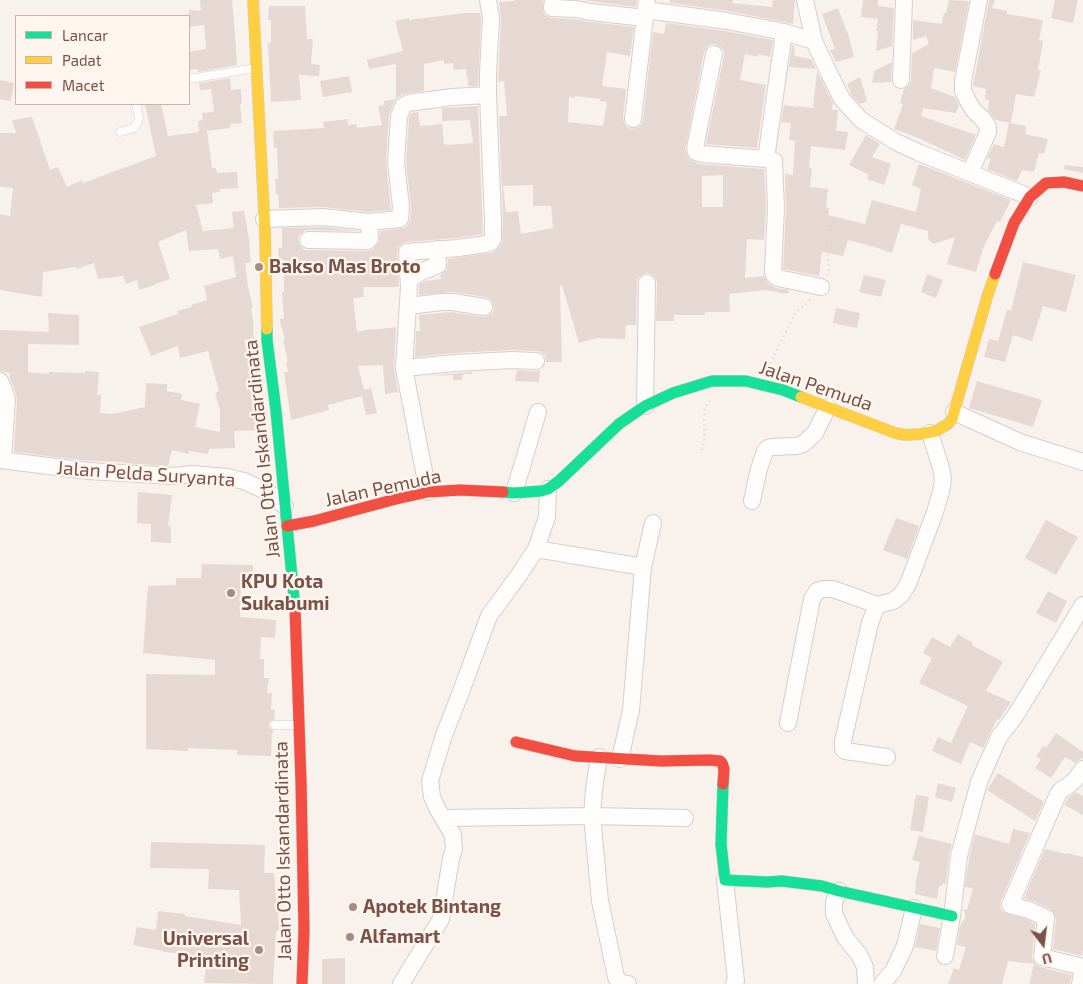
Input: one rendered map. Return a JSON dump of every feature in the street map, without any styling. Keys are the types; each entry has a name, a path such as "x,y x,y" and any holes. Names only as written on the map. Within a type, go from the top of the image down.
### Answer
{"street":[{"name":"Jalan Otto Iskandardinata","path":"253,0 264,219 267,340 294,593 304,930 302,984"},
{"path":"428,492 404,368 409,280 407,252 486,244 491,242 493,238 488,95 491,18 488,0"},
{"path":"553,0 552,8 646,9 784,32 814,41"},
{"path":"805,0 814,41 842,99 861,120 896,142 920,153 1030,197"},
{"path":"901,80 904,0"},
{"path":"970,173 988,132 988,127 974,111 963,91 963,81 979,0"},
{"path":"633,119 646,9"},
{"path":"766,159 784,32"},
{"path":"714,54 695,148 696,152 774,161 776,208 774,275 778,278 821,287"},
{"path":"264,219 323,217 369,222 399,220 401,218 401,208 396,162 399,116 403,106 408,103 428,100 488,95"},
{"name":"Jalan Pemuda","path":"287,526 428,492 460,490 514,493 548,489 619,424 644,406 673,393 712,381 746,381 783,390 905,435 930,433 942,428 952,419 988,294 1014,224 1030,197 1046,182 1064,182 1083,186"},
{"path":"308,240 367,241 370,238 369,222"},
{"path":"409,280 421,272 438,265 437,249"},
{"path":"644,406 647,284"},
{"path":"408,306 452,302 484,307"},
{"path":"404,368 455,363 512,360 536,361"},
{"path":"0,382 7,399 2,460"},
{"path":"752,501 765,451 772,447 803,444 815,433 828,407"},
{"path":"514,493 538,412"},
{"path":"954,412 1020,442 1083,462"},
{"path":"788,723 812,599 817,591 833,589 877,605 893,601 901,595 908,584 941,492 941,468 930,433"},
{"name":"Jalan Pelda Suryanta","path":"2,460 88,471 227,477 244,481 268,492 285,506"},
{"path":"401,984 440,919 454,849 453,835 432,797 430,780 444,734 489,616 536,549 547,517 548,489"},
{"path":"620,759 631,710 643,567 653,523"},
{"path":"536,549 643,567"},
{"path":"877,605 870,623 848,717 843,749 887,757"},
{"path":"945,956 959,856 979,782 999,737 1026,700 1083,605"},
{"path":"516,742 575,756 661,761 710,760 722,762 724,775 721,844 736,981 734,984"},
{"path":"599,757 592,816 600,901 617,980 620,983 628,984"},
{"path":"1080,984 1083,968 1042,957 1046,918 1030,910 1010,905 1058,794 1076,780 1083,769"},
{"path":"443,818 592,816 685,818"},
{"path":"725,880 782,881 822,886 952,916"},
{"path":"839,891 834,902 834,914 845,938 860,956 865,967 866,984"},
{"path":"882,984 893,971 905,946 914,908"}],"lane":[{"path":"190,79 257,68"},
{"path":"120,132 134,128 138,124 139,118 136,105"},
{"path":"275,725 299,724"}],"path":[{"path":"702,450 705,436 705,410 708,402 716,400"}],"building":[{"path":"200,0 232,0 237,65 198,72 198,69 190,70 190,52 206,49 204,25 190,27 189,10 201,11"},
{"path":"543,0 543,12 551,18 575,19 634,27 630,56 607,52 602,86 626,89 623,118 624,123 631,129 641,125 643,120 653,32 664,34 666,23 773,40 770,57 758,54 758,57 745,54 740,80 766,85 757,148 706,144 724,56 724,51 721,47 711,44 704,52 685,150 689,159 699,164 764,169 766,208 764,240 747,239 745,278 764,276 768,283 776,288 789,290 788,294 765,290 729,294 730,312 705,312 705,315 674,315 674,321 656,321 657,283 653,275 647,273 638,278 636,325 626,325 625,339 597,338 579,343 562,285 560,286 562,362 546,362 545,356 537,351 512,350 415,357 416,331 420,331 419,315 451,312 483,317 488,316 494,309 493,303 486,297 452,292 419,295 419,285 425,281 441,279 440,275 447,270 448,259 490,253 495,251 502,242 499,116 507,116 504,81 498,82 501,19 499,2","holes":["575,96 600,99 600,101 607,102 603,126 568,122 569,97 575,98","723,175 723,207 702,207 702,176","533,185 533,206 551,206 553,228 521,234 518,211 506,212 503,186"]},
{"path":"582,0 637,0 636,7"},
{"path":"670,0 733,0 732,3 772,7 773,0 795,0 793,24 729,11 670,3"},
{"path":"863,0 878,0 879,6 894,8 892,46 876,51 878,19 861,17"},
{"path":"949,0 969,1 955,72 934,68 931,88 955,97 959,105 956,113 923,108 921,116 976,135 965,160 894,129 903,104 900,103 904,89 909,86 911,81 912,53 929,44 926,36 913,40 913,20 942,24"},
{"path":"989,0 995,0 992,8 1007,11 1007,14 1043,20 1039,40 1043,41 1038,70 1041,70 1034,97 1016,94 1011,123 995,120 988,110 989,100 985,100 986,89 973,86"},
{"path":"1055,0 1078,0 1073,23 1051,18"},
{"path":"269,6 305,6 307,39 313,39 311,64 320,65 319,76 299,75 301,100 271,102 268,43 271,43 271,20 268,20"},
{"path":"838,8 854,57 836,62 830,50 835,49 822,14"},
{"path":"480,13 478,86 468,86 466,69 454,70 453,63 444,64 444,60 424,64 424,91 403,94 394,102 389,115 386,162 391,210 369,212 323,207 279,208 275,179 278,179 277,148 274,148 273,131 324,128 323,122 347,119 348,125 356,124 357,128 382,125 378,106 384,105 384,101 396,99 396,64 369,69 367,60 403,51 395,21"},
{"path":"792,45 794,46 795,56 811,59 816,69 789,67"},
{"path":"892,62 891,82 872,83 874,71"},
{"path":"817,71 833,103 832,110 838,110 836,131 848,132 845,150 811,146 809,168 812,168 810,187 828,189 826,208 829,208 828,215 865,224 872,200 916,212 921,189 912,185 919,164 1011,200 1000,222 997,221 984,246 976,272 947,264 955,237 933,244 928,239 928,231 901,224 892,253 848,240 843,256 822,252 819,276 783,269 786,208 785,174 793,175 795,141 789,140 791,123 781,122 784,105 813,108"},
{"path":"349,76 352,92 323,97 320,81"},
{"path":"860,77 867,101 860,104 852,96 847,84"},
{"path":"230,78 231,90 241,89 242,123 230,124 230,128 199,132 198,121 203,120 202,113 214,112 211,89 200,90 199,83"},
{"path":"0,80 14,83 11,101 0,99"},
{"path":"145,105 161,105 168,136 207,131 212,168 216,168 217,173 237,172 238,188 219,189 220,192 212,193 213,203 196,205 203,231 234,228 232,212 244,211 250,245 251,262 245,263 253,307 251,308 254,338 244,340 256,377 253,377 259,413 261,413 261,430 234,431 235,448 209,449 208,454 189,451 189,454 172,450 168,466 89,461 14,452 17,399 10,379 10,373 0,371 0,330 49,332 48,313 79,315 79,345 28,344 28,372 49,374 49,372 99,372 97,395 101,395 100,413 112,414 145,407 146,383 167,384 167,391 182,394 181,400 200,404 195,427 220,432 220,410 215,393 219,391 208,351 180,358 178,346 151,356 139,327 178,314 177,311 207,300 204,286 236,277 233,256 220,259 218,249 189,251 186,230 158,242 170,279 155,285 139,290 137,280 126,284 123,276 98,279 94,263 76,269 76,267 43,272 42,297 0,290 0,214 10,216 13,188 0,187 0,133 16,133 12,120 32,117 50,170 58,167 67,187 82,180 83,183 156,156"},
{"path":"478,106 483,234 406,242 398,247 397,253 399,287 363,287 364,297 353,298 357,332 396,327 394,368 398,392 385,394 383,365 358,366 364,390 371,388 377,413 366,415 362,396 328,405 329,410 291,420 284,372 288,372 286,363 288,362 280,321 280,319 284,318 282,292 284,292 284,260 279,260 278,248 282,248 282,228 323,227 358,231 304,231 299,235 298,240 303,249 307,250 367,251 373,249 379,242 380,231 405,228 410,220 411,206 406,162 411,113 418,112 420,126 442,124 444,144 446,145 473,143 470,120 442,121 442,108"},
{"path":"1009,123 1026,126 1025,134 1048,139 1044,154 1039,153 1034,172 1022,170 1017,181 987,169 991,159 987,158 994,144 1004,147"},
{"path":"866,135 880,144 872,157 891,164 884,185 867,179 869,175 849,165"},
{"path":"1065,165 1083,167 1083,173 1064,169"},
{"path":"1023,262 1076,275 1066,312 1043,306 1032,341 1013,335 1005,362 984,357 989,339 998,341 1007,310 1011,311"},
{"path":"927,274 943,280 936,298 921,292"},
{"path":"864,275 886,280 881,297 859,292"},
{"path":"836,308 860,313 857,328 833,323"},
{"path":"517,370 540,370 539,382 515,381"},
{"path":"472,372 472,374 463,374 462,380 453,380 453,375 426,376"},
{"path":"977,381 1042,400 1033,427 969,408"},
{"path":"138,492 172,495 168,526 171,526 171,543 151,542 151,524 137,523"},
{"path":"896,518 919,526 907,559 883,550"},
{"path":"1046,520 1078,537 1056,575 1025,558"},
{"path":"202,564 253,565 253,581 241,580 240,617 276,620 275,638 261,637 260,659 264,659 264,678 269,678 267,693 272,693 271,709 275,710 274,720 269,725 273,730 271,756 237,755 237,750 188,748 188,751 146,749 146,674 215,675 215,660 143,653 148,586 176,585 176,578 201,578"},
{"path":"1048,591 1067,601 1056,623 1036,613"},
{"path":"958,634 973,643 972,645 1003,662 986,691 1011,702 999,720 997,719 983,748 970,742 961,764 932,751 938,737 951,743 968,706 919,683 932,658 923,653 932,637 950,647"},
{"path":"1056,733 1083,752 1083,758 1075,763 1065,757 1051,778 1035,768 1041,759 1036,757 1043,746 1046,748"},
{"path":"998,773 1044,802 1035,821 987,790"},
{"path":"938,783 956,788 952,802 935,797"},
{"path":"1076,792 1083,796 1083,815 1064,805 1068,798"},
{"path":"916,795 929,797 923,832 910,830"},
{"path":"1013,829 1030,833 1000,907 1007,914 1026,919 1035,924 1033,961 1040,967 1072,975 1070,984 1029,984 1034,964 1008,961 1002,984 948,984 954,968 959,970 966,947 957,945 960,926 965,918 963,909 967,910 973,888 965,887 975,834 1009,844"},
{"path":"919,836 952,844 946,884 943,883 942,886 939,886 937,899 915,894 920,862 912,860"},
{"path":"151,842 265,845 264,873 274,873 276,899 278,899 279,931 276,931 273,984 204,983 207,959 185,957 185,954 163,952 133,945 137,927 156,930 158,911 185,914 185,916 241,925 239,890 208,889 209,869 150,868"},
{"path":"1045,849 1083,857 1082,956 1053,949 1056,919 1054,913 1050,909 1024,898"},
{"path":"920,924 940,928 936,951 915,947"},
{"path":"345,958 345,984 322,984 322,959"}],"traffic: fast":[{"path":"267,329 295,608"},
{"path":"503,492 514,493 548,489 559,481 619,424 645,406 673,393 712,381 746,381 783,390 801,397"},
{"path":"723,784 721,844 725,880 782,881 822,886 952,916"}],"traffic: slow":[{"path":"253,0 265,230 267,329"},
{"path":"801,397 895,433 905,435 936,431 948,424 952,419 995,274"}],"traffic: jam":[{"path":"995,274 1014,223 1030,197 1046,183 1064,182 1083,186"},
{"path":"287,526 428,492 460,490 503,492"},
{"path":"295,608 304,930 302,984"},
{"path":"516,742 575,756 661,761 720,761 724,769 723,784"}],"place":[{"name":"Bakso Mas Broto","path":"259,267"},
{"name":"KPU Kota Sukabumi","path":"231,593"},
{"name":"Apotek Bintang","path":"353,907"},
{"name":"Alfamart","path":"350,937"},
{"name":"Universal Printing","path":"259,950"}]}
